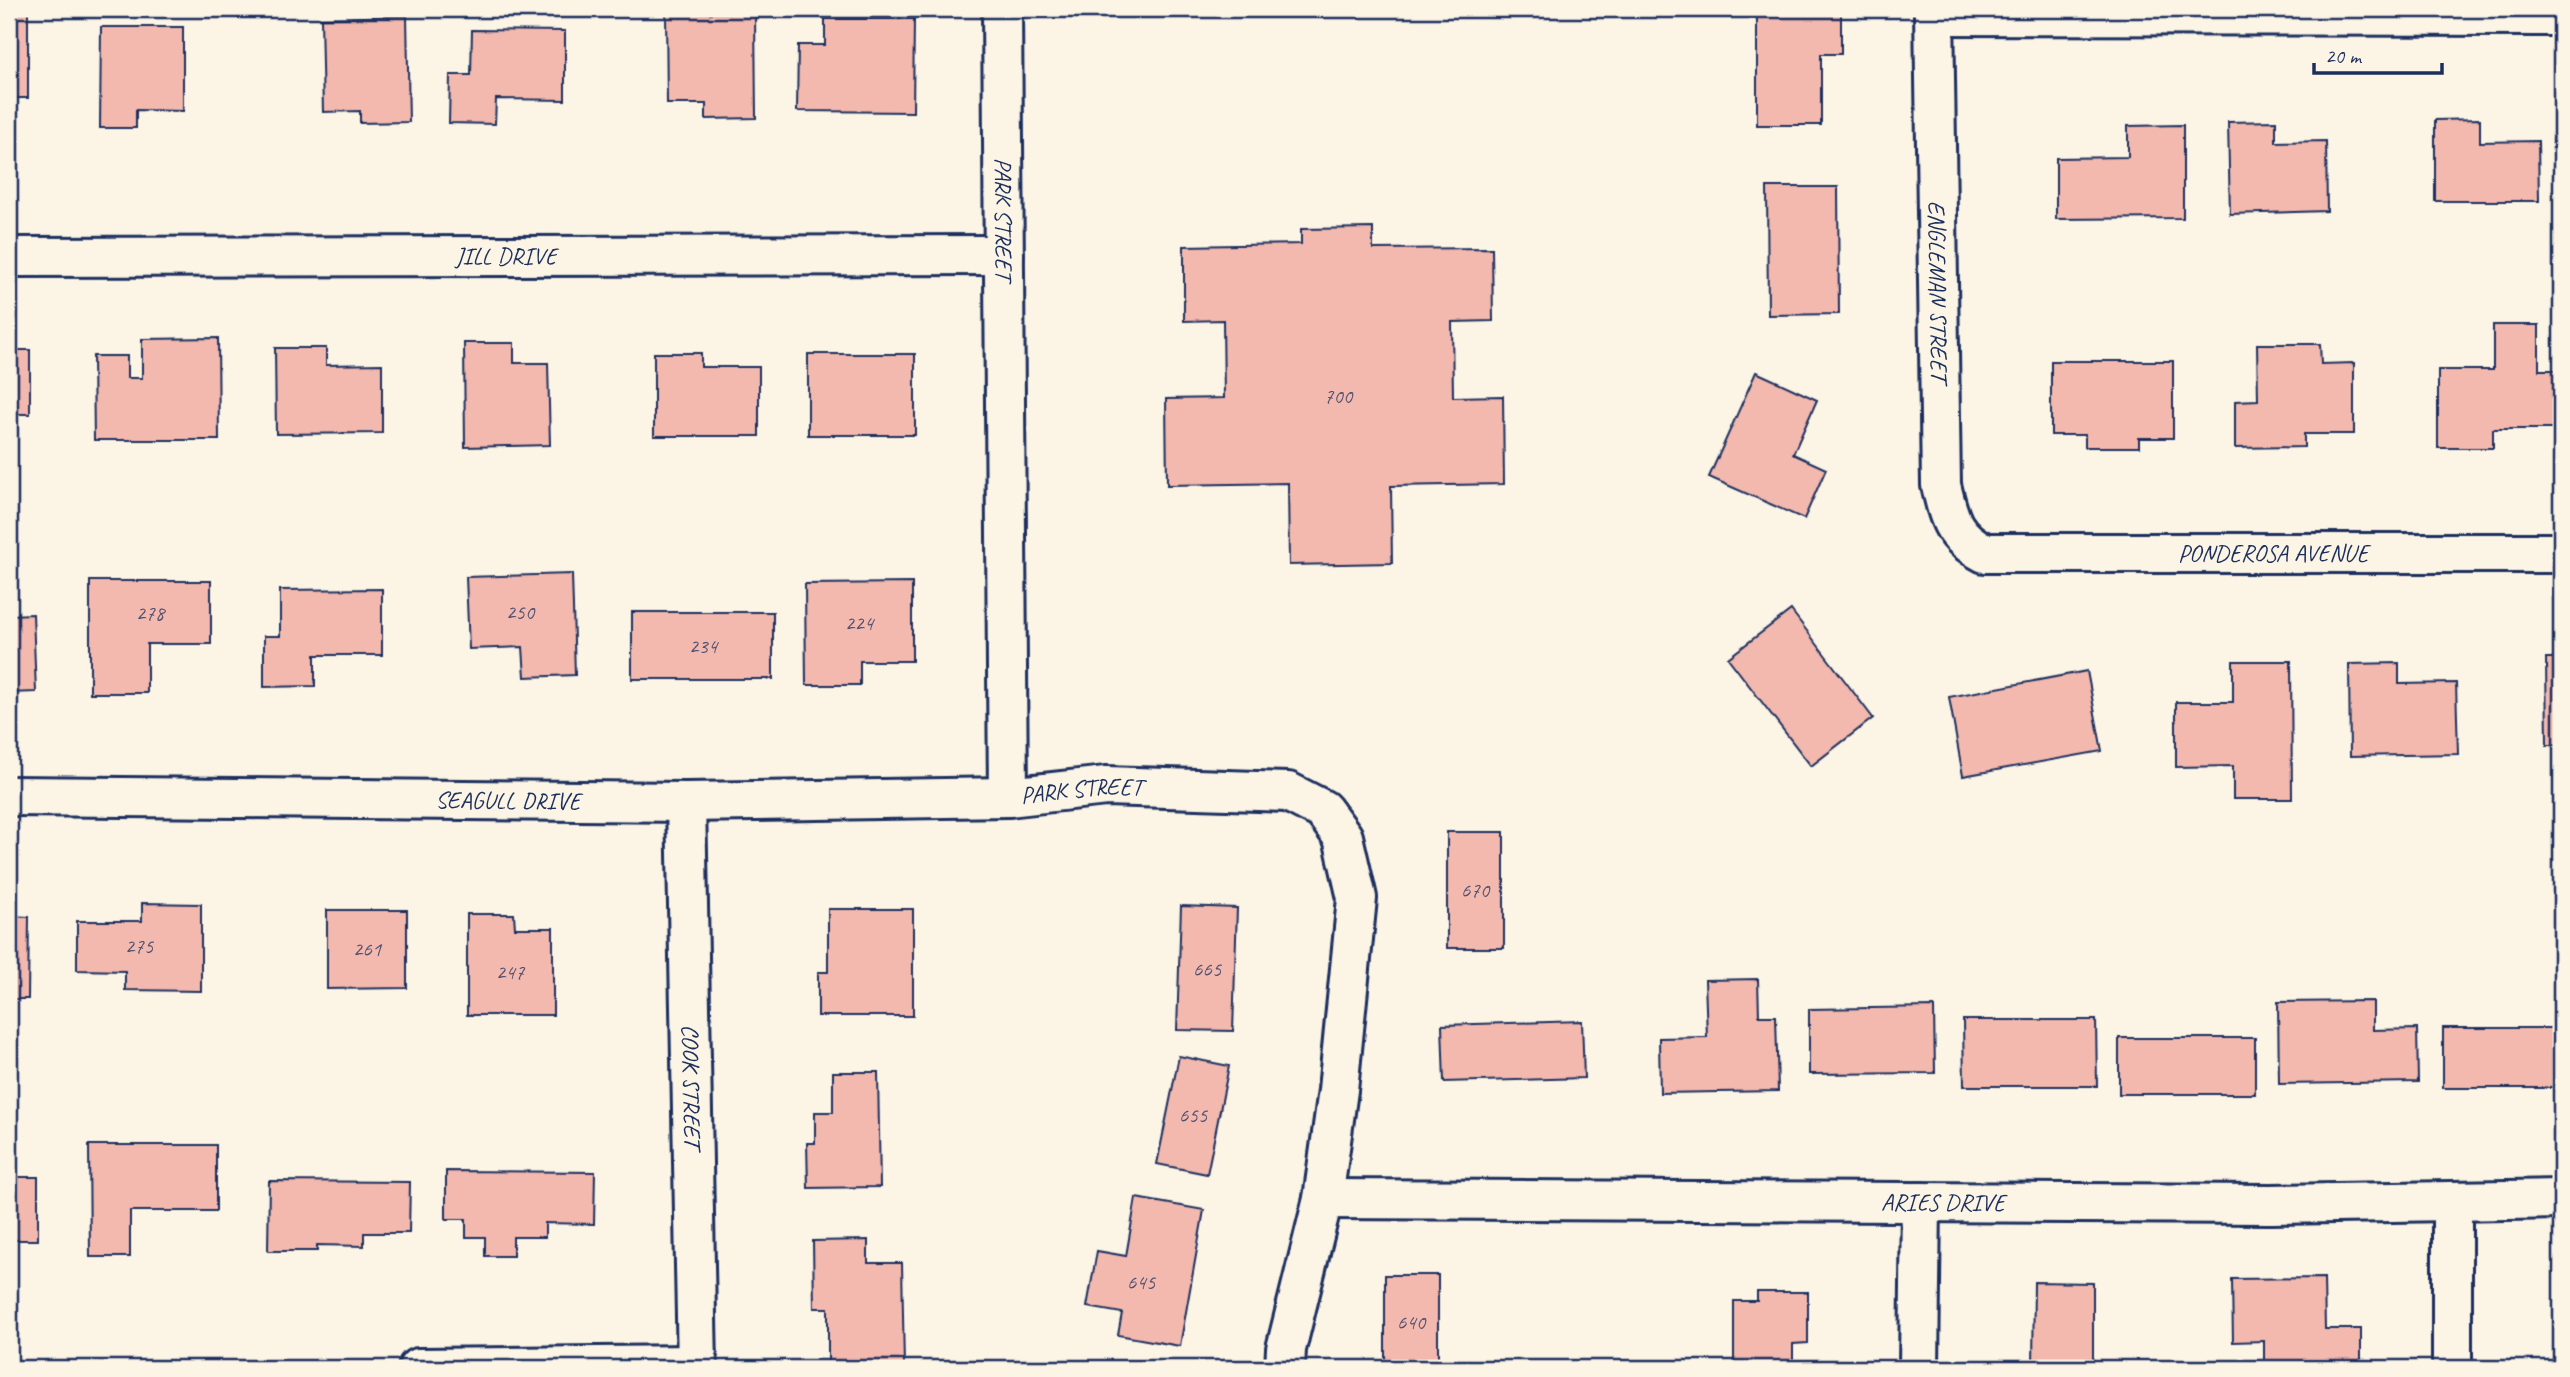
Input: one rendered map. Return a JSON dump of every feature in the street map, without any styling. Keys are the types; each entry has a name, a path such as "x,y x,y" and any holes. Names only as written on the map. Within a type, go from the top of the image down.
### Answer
{"street":[{"name":"PARK STREET","path":"1002,9 1008,797 1106,786 1288,792 1323,810 1343,837 1357,898 1338,1090 1323,1199 1286,1349 1285,1368"},
{"path":"1934,12 2561,16"},
{"name":"ENGLEMAN STREET","path":"1934,12 1941,485 1950,520 1966,544 1985,553"},
{"name":"JILL DRIVE","path":"9,257 1003,255"},
{"name":"PONDEROSA AVENUE","path":"1985,553 2561,553"},
{"name":"SEAGULL DRIVE","path":"9,796 686,802 1008,797"},
{"name":"COOK STREET","path":"686,802 696,1367"},
{"name":"ARIES DRIVE","path":"1323,1199 2272,1204 2561,1199"},
{"path":"2452,1201 2452,1368"},
{"path":"1919,1368 1921,1202"},
{"path":"418,1368 696,1367"}],"building":[{"path":"1757,9 1841,9 1841,54 1821,54 1821,125 1757,125"},
{"path":"9,10 28,10 28,98 9,98"},
{"path":"666,13 755,13 756,118 706,119 706,104 667,104"},
{"path":"407,16 409,122 360,123 360,111 323,112 321,18"},
{"path":"825,19 914,19 913,112 797,111 798,45 825,45"},
{"path":"101,27 183,27 183,111 136,110 136,128 100,128"},
{"path":"472,30 565,31 565,100 496,99 495,124 449,123 450,75 471,75"},
{"path":"2480,119 2480,142 2538,141 2539,201 2435,201 2435,120"},
{"path":"2276,121 2276,142 2326,141 2327,211 2230,214 2228,122"},
{"path":"2183,125 2183,218 2056,219 2056,158 2128,157 2128,126"},
{"path":"1767,187 1838,187 1839,314 1768,315"},
{"path":"1373,228 1373,249 1492,248 1493,321 1452,322 1453,397 1503,396 1504,484 1391,486 1392,563 1289,565 1288,483 1167,485 1166,399 1224,398 1223,320 1184,321 1184,246 1301,244 1301,229"},
{"path":"2493,325 2539,325 2539,370 2561,370 2561,429 2493,429 2493,448 2438,448 2438,370 2493,370"},
{"path":"218,338 219,440 94,440 93,356 127,356 127,378 142,378 142,339"},
{"path":"464,343 514,343 514,363 548,363 550,445 465,447"},
{"path":"2257,344 2320,344 2321,364 2354,363 2354,434 2304,434 2304,447 2235,448 2235,401 2258,400"},
{"path":"275,348 326,348 326,365 382,364 382,433 276,434"},
{"path":"9,350 30,350 30,414 13,414 13,436 9,436"},
{"path":"654,353 701,353 701,367 759,367 759,436 654,436"},
{"path":"808,354 915,354 915,435 808,435"},
{"path":"2051,361 2173,361 2173,438 2139,438 2139,447 2085,447 2085,435 2051,435"},
{"path":"1756,372 1817,400 1793,454 1826,469 1804,519 1709,477"},
{"path":"572,574 575,675 525,677 523,647 469,649 466,577"},
{"path":"90,581 211,581 211,644 147,644 147,693 90,693"},
{"path":"912,583 912,661 860,661 860,685 806,685 805,584"},
{"path":"382,589 382,655 315,655 315,686 264,687 264,636 280,636 280,590"},
{"path":"1791,610 1873,718 1811,766 1728,658"},
{"path":"632,612 773,612 773,679 632,679"},
{"path":"33,614 36,692 9,693 9,615"},
{"path":"2546,658 2561,658 2561,745 2547,745"},
{"path":"2233,661 2291,661 2292,799 2233,799 2233,766 2176,767 2176,702 2233,702"},
{"path":"2399,663 2399,684 2456,683 2458,754 2350,756 2349,664"},
{"path":"2087,671 2102,751 1963,776 1949,697"},
{"path":"1447,832 1504,832 1504,948 1447,948"},
{"path":"142,903 201,904 201,991 125,990 125,971 77,970 77,921 142,921"},
{"path":"1181,906 1237,908 1233,1031 1177,1030"},
{"path":"828,909 913,909 913,1016 818,1016 818,972 828,972"},
{"path":"327,910 407,910 407,988 327,989"},
{"path":"467,914 514,914 515,928 553,928 553,1015 467,1015"},
{"path":"9,916 29,917 28,999 9,999"},
{"path":"1758,979 1759,1016 1776,1016 1778,1091 1660,1093 1659,1038 1707,1037 1705,980"},
{"path":"2373,1001 2373,1030 2417,1029 2418,1082 2279,1084 2278,1002"},
{"path":"1934,1007 1935,1073 1809,1074 1809,1009"},
{"path":"1963,1020 2096,1020 2097,1086 1964,1086"},
{"path":"1582,1021 1584,1078 1444,1082 1442,1025"},
{"path":"2443,1028 2557,1028 2557,1088 2443,1088"},
{"path":"2119,1038 2255,1038 2255,1094 2119,1094"},
{"path":"1179,1056 1229,1066 1207,1174 1157,1164"},
{"path":"833,1072 878,1072 880,1187 808,1188 807,1143 815,1143 815,1112 833,1112"},
{"path":"89,1145 216,1145 216,1211 130,1211 130,1257 90,1257"},
{"path":"446,1171 595,1172 594,1224 545,1223 545,1237 513,1237 513,1256 485,1256 485,1237 466,1237 466,1219 446,1219"},
{"path":"9,1177 38,1177 38,1240 9,1240"},
{"path":"269,1181 410,1182 409,1233 364,1233 364,1246 317,1245 317,1251 268,1251"},
{"path":"1136,1198 1204,1210 1180,1346 1118,1335 1122,1313 1087,1307 1097,1251 1126,1256"},
{"path":"868,1240 868,1263 902,1263 904,1366 828,1367 828,1308 814,1308 813,1241"},
{"path":"1385,1275 1438,1275 1438,1368 1385,1368"},
{"path":"2324,1278 2325,1329 2361,1329 2361,1368 2264,1366 2264,1341 2233,1342 2232,1279"},
{"path":"2034,1282 2093,1283 2093,1368 2033,1368"},
{"path":"2558,1283 2561,1283 2561,1341 2558,1341"},
{"path":"1757,1292 1808,1292 1808,1343 1793,1344 1793,1368 1734,1368 1734,1301 1757,1301"}]}
